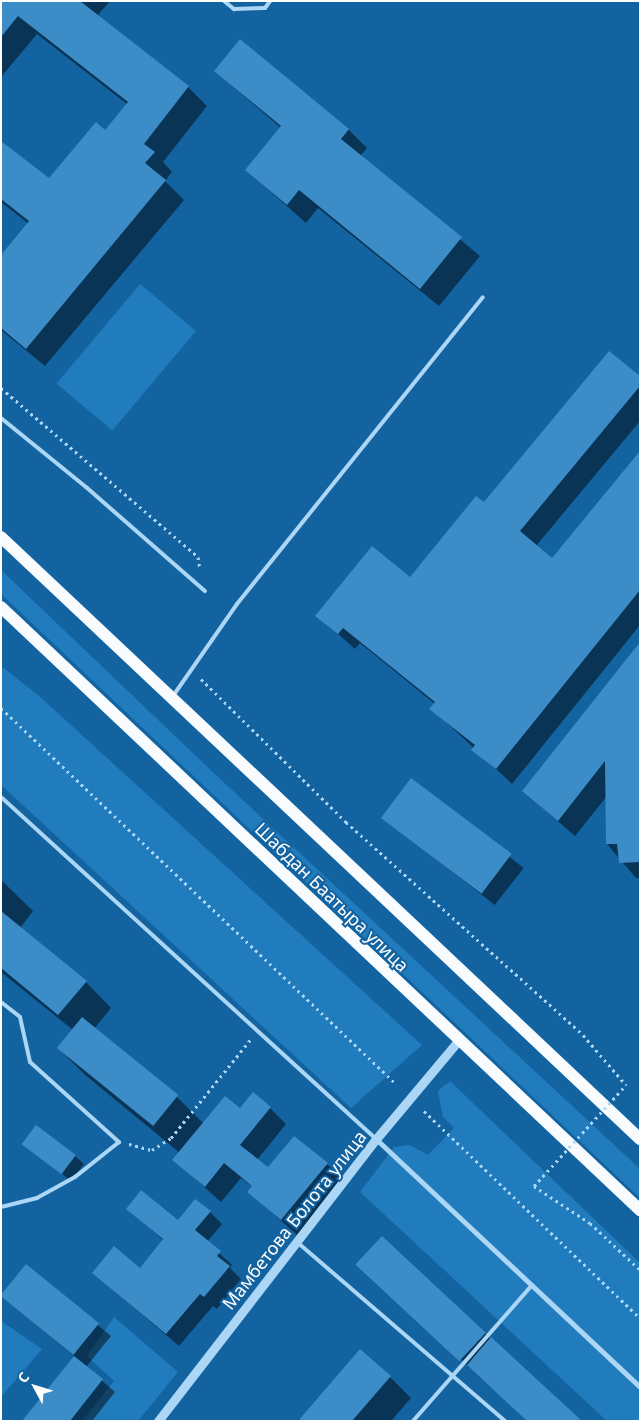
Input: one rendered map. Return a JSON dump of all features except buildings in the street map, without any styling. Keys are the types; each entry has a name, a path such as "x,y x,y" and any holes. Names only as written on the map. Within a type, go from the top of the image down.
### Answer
{"main road":[{"name":"Шабдан Баатыра улица","path":"1,537 640,1139"},
{"name":"Шабдан Баатыра улица","path":"1,608 458,1041 640,1210"}],"street":[{"name":"Мамбетова Болота улица","path":"158,1421 376,1139 458,1041"},
{"path":"376,1139 640,1387"}],"lane":[{"path":"224,1 234,9 265,8 270,1"},
{"path":"172,698 193,672 237,604 483,297"},
{"path":"1,418 86,487 205,591"},
{"path":"1,797 256,1032 376,1139"},
{"path":"1,1002 20,1017 30,1062 119,1142 75,1177 36,1198 1,1208"},
{"path":"297,1242 454,1374 505,1421"},
{"path":"413,1421 531,1286"}],"path":[{"path":"1,388 198,557 205,591"},
{"path":"193,672 346,822 584,1035 626,1085 534,1186 590,1223 640,1270"},
{"path":"1,708 395,1083"},
{"path":"119,1142 152,1150 171,1138 256,1032"},
{"path":"424,1111 640,1318"}],"shaded area":[{"path":"140,284 196,331 112,431 56,384"},
{"path":"1,570 217,776 640,1169 640,1198 1,594"},
{"path":"1,666 38,695 422,1045 351,1108 1,785"},
{"path":"450,1081 640,1263 640,1421 607,1421 360,1192 394,1147 410,1145 428,1155 454,1128 443,1117 438,1091"},
{"path":"114,1317 178,1372 138,1421 82,1421 114,1381 87,1356"},
{"path":"1,1321 42,1349 1,1397"}]}
